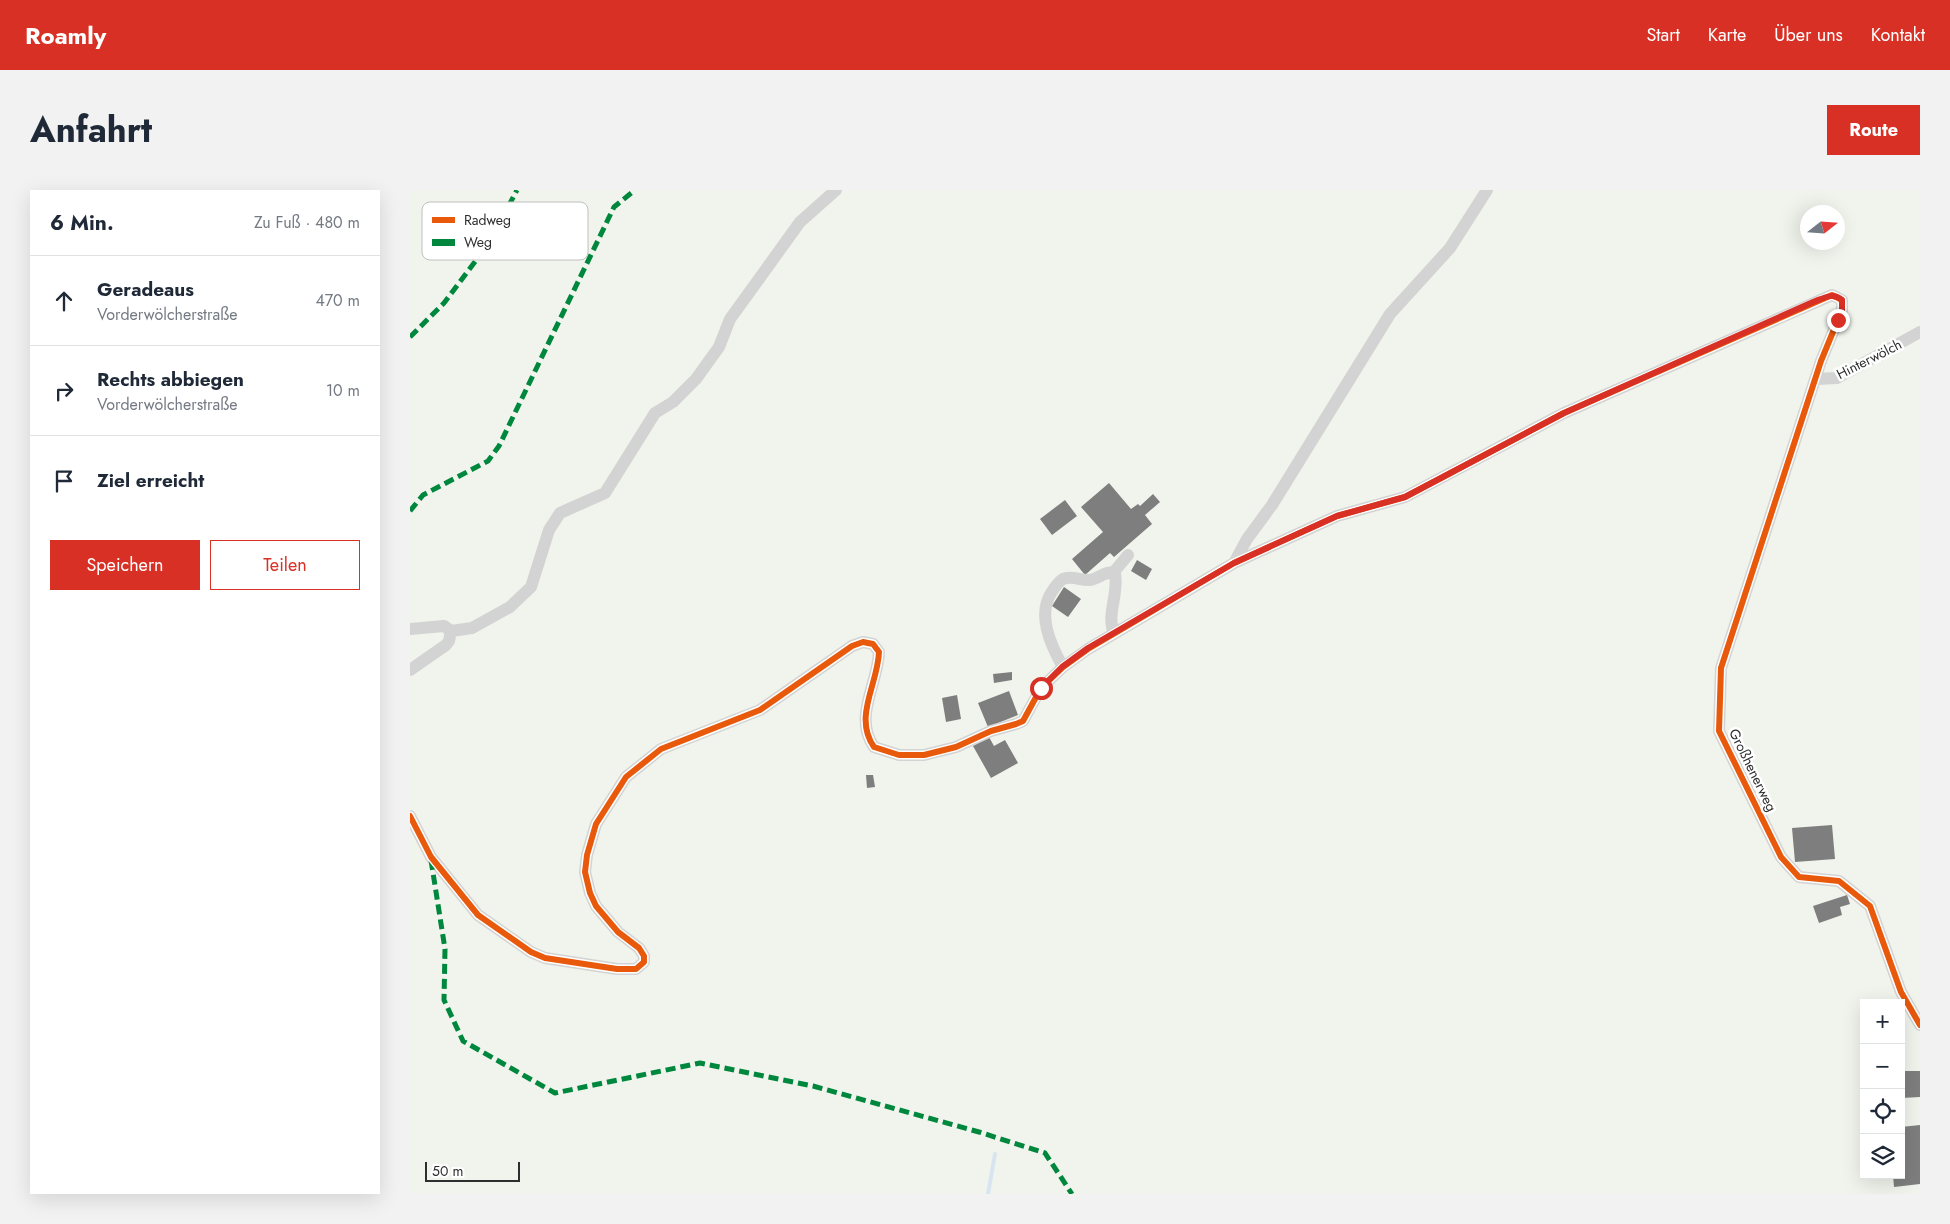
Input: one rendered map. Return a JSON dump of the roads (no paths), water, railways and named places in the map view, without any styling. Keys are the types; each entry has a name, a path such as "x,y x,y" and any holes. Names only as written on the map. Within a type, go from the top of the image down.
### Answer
{"street":[{"path":"410,629 444,626 451,631 472,628 510,607 531,587 549,530 560,513 604,493 655,414 673,402 696,379 718,347 730,319 800,222 836,190"},
{"path":"410,816 431,857 478,915 512,939 545,958 617,969 636,968 644,962 642,952 603,917 590,893 585,872 587,855 596,824 626,777 661,749 760,710 852,646 864,642 873,644 878,652 866,712 867,733 874,747 899,755 924,755 940,752 1023,721 1041,688 1062,667 1234,563 1247,539 1272,505 1390,314 1450,248 1487,190"},
{"name":"Großhenerweg","path":"1234,563 1337,516 1405,497 1564,413 1832,295 1842,300 1842,310 1816,379 1721,668 1719,731 1781,857 1800,877 1839,881 1870,906 1901,992 1920,1025"},
{"name":"Hinterwölch","path":"1816,379 1837,378 1920,332"},
{"path":"1062,667 1046,623 1045,607 1048,596 1064,579 1096,579 1106,573 1114,572 1128,555"},
{"path":"1114,572 1116,580 1110,615 1114,634"},
{"path":"410,670 446,645 451,631"}],"waterway":[{"path":"988,1194 995,1154"}]}
